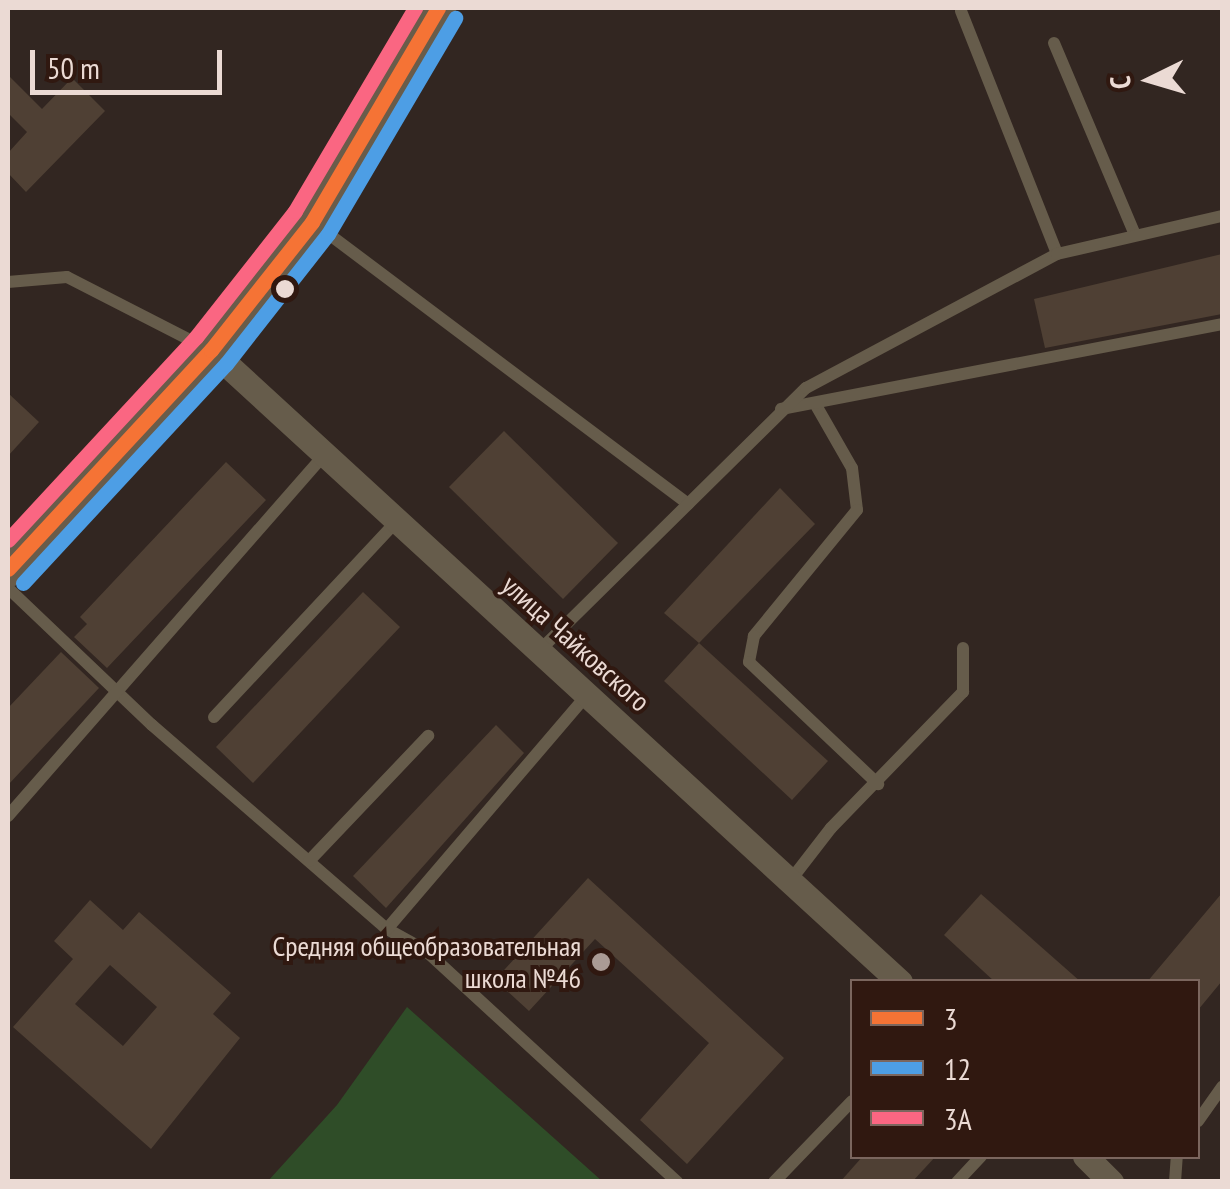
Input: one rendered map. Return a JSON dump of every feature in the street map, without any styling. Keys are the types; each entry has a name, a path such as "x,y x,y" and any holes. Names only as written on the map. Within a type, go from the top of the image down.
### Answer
{"street":[{"path":"8,569 210,350 312,222 438,8"},
{"name":"улица Чайковского","path":"210,350 897,979"},
{"path":"1089,1159 1112,1182"}],"lane":[{"path":"961,10 1056,254"},
{"path":"1054,43 1135,235"},
{"path":"539,650 782,409 1056,254 1222,216"},
{"path":"312,222 688,504"},
{"path":"8,282 68,277 210,350"},
{"path":"782,409 817,407 1222,324"},
{"path":"817,407 852,468 857,510 754,636 749,662 878,784"},
{"path":"8,816 325,454"},
{"path":"214,717 397,521"},
{"path":"8,588 118,693 387,929 425,950 677,1182"},
{"path":"790,881 963,692 963,648"},
{"path":"387,929 588,695"},
{"path":"309,861 428,736"},
{"path":"1200,1118 1222,1088"},
{"path":"774,1182 850,1102"},
{"path":"956,1182 978,1159"}],"green space":[{"path":"407,1007 602,1181 268,1181 337,1105"}],"building":[{"path":"8,75 42,109 72,78 105,111 26,192 8,173 8,153 27,132 8,113"},
{"path":"1222,254 1222,314 1045,348 1034,299"},
{"path":"8,393 39,422 8,456"},
{"path":"504,431 618,543 563,599 449,487"},
{"path":"226,462 266,500 107,668 74,637 87,624 80,617"},
{"path":"780,488 815,524 699,643 664,613"},
{"path":"363,592 400,627 253,783 216,747"},
{"path":"699,643 828,761 792,800 664,681"},
{"path":"61,652 99,688 8,785 8,708"},
{"path":"496,725 524,753 386,908 353,876"},
{"path":"588,878 784,1058 687,1164 640,1120 709,1043 595,939 529,1011 495,980"},
{"path":"1222,893 1222,981 1200,1008 1200,979 1150,979"},
{"path":"981,894 1078,979 992,979 944,935"},
{"path":"90,900 123,930 139,912 231,993 213,1014 240,1038 151,1149 13,1027 73,959 54,941","holes":["110,965 157,1007 123,1046 75,1004"]},
{"path":"860,1159 933,1159 912,1182 840,1182"}],"transit line":[{"name":"3А","path":"8,540 196,337 295,211 415,8"},
{"name":"3","path":"8,569 211,350 312,222 438,8"},
{"name":"12","path":"23,583 226,364 328,234 455,18"}],"place":[{"name":"Средняя общеобразовательная школа №46","path":"601,962"}]}
